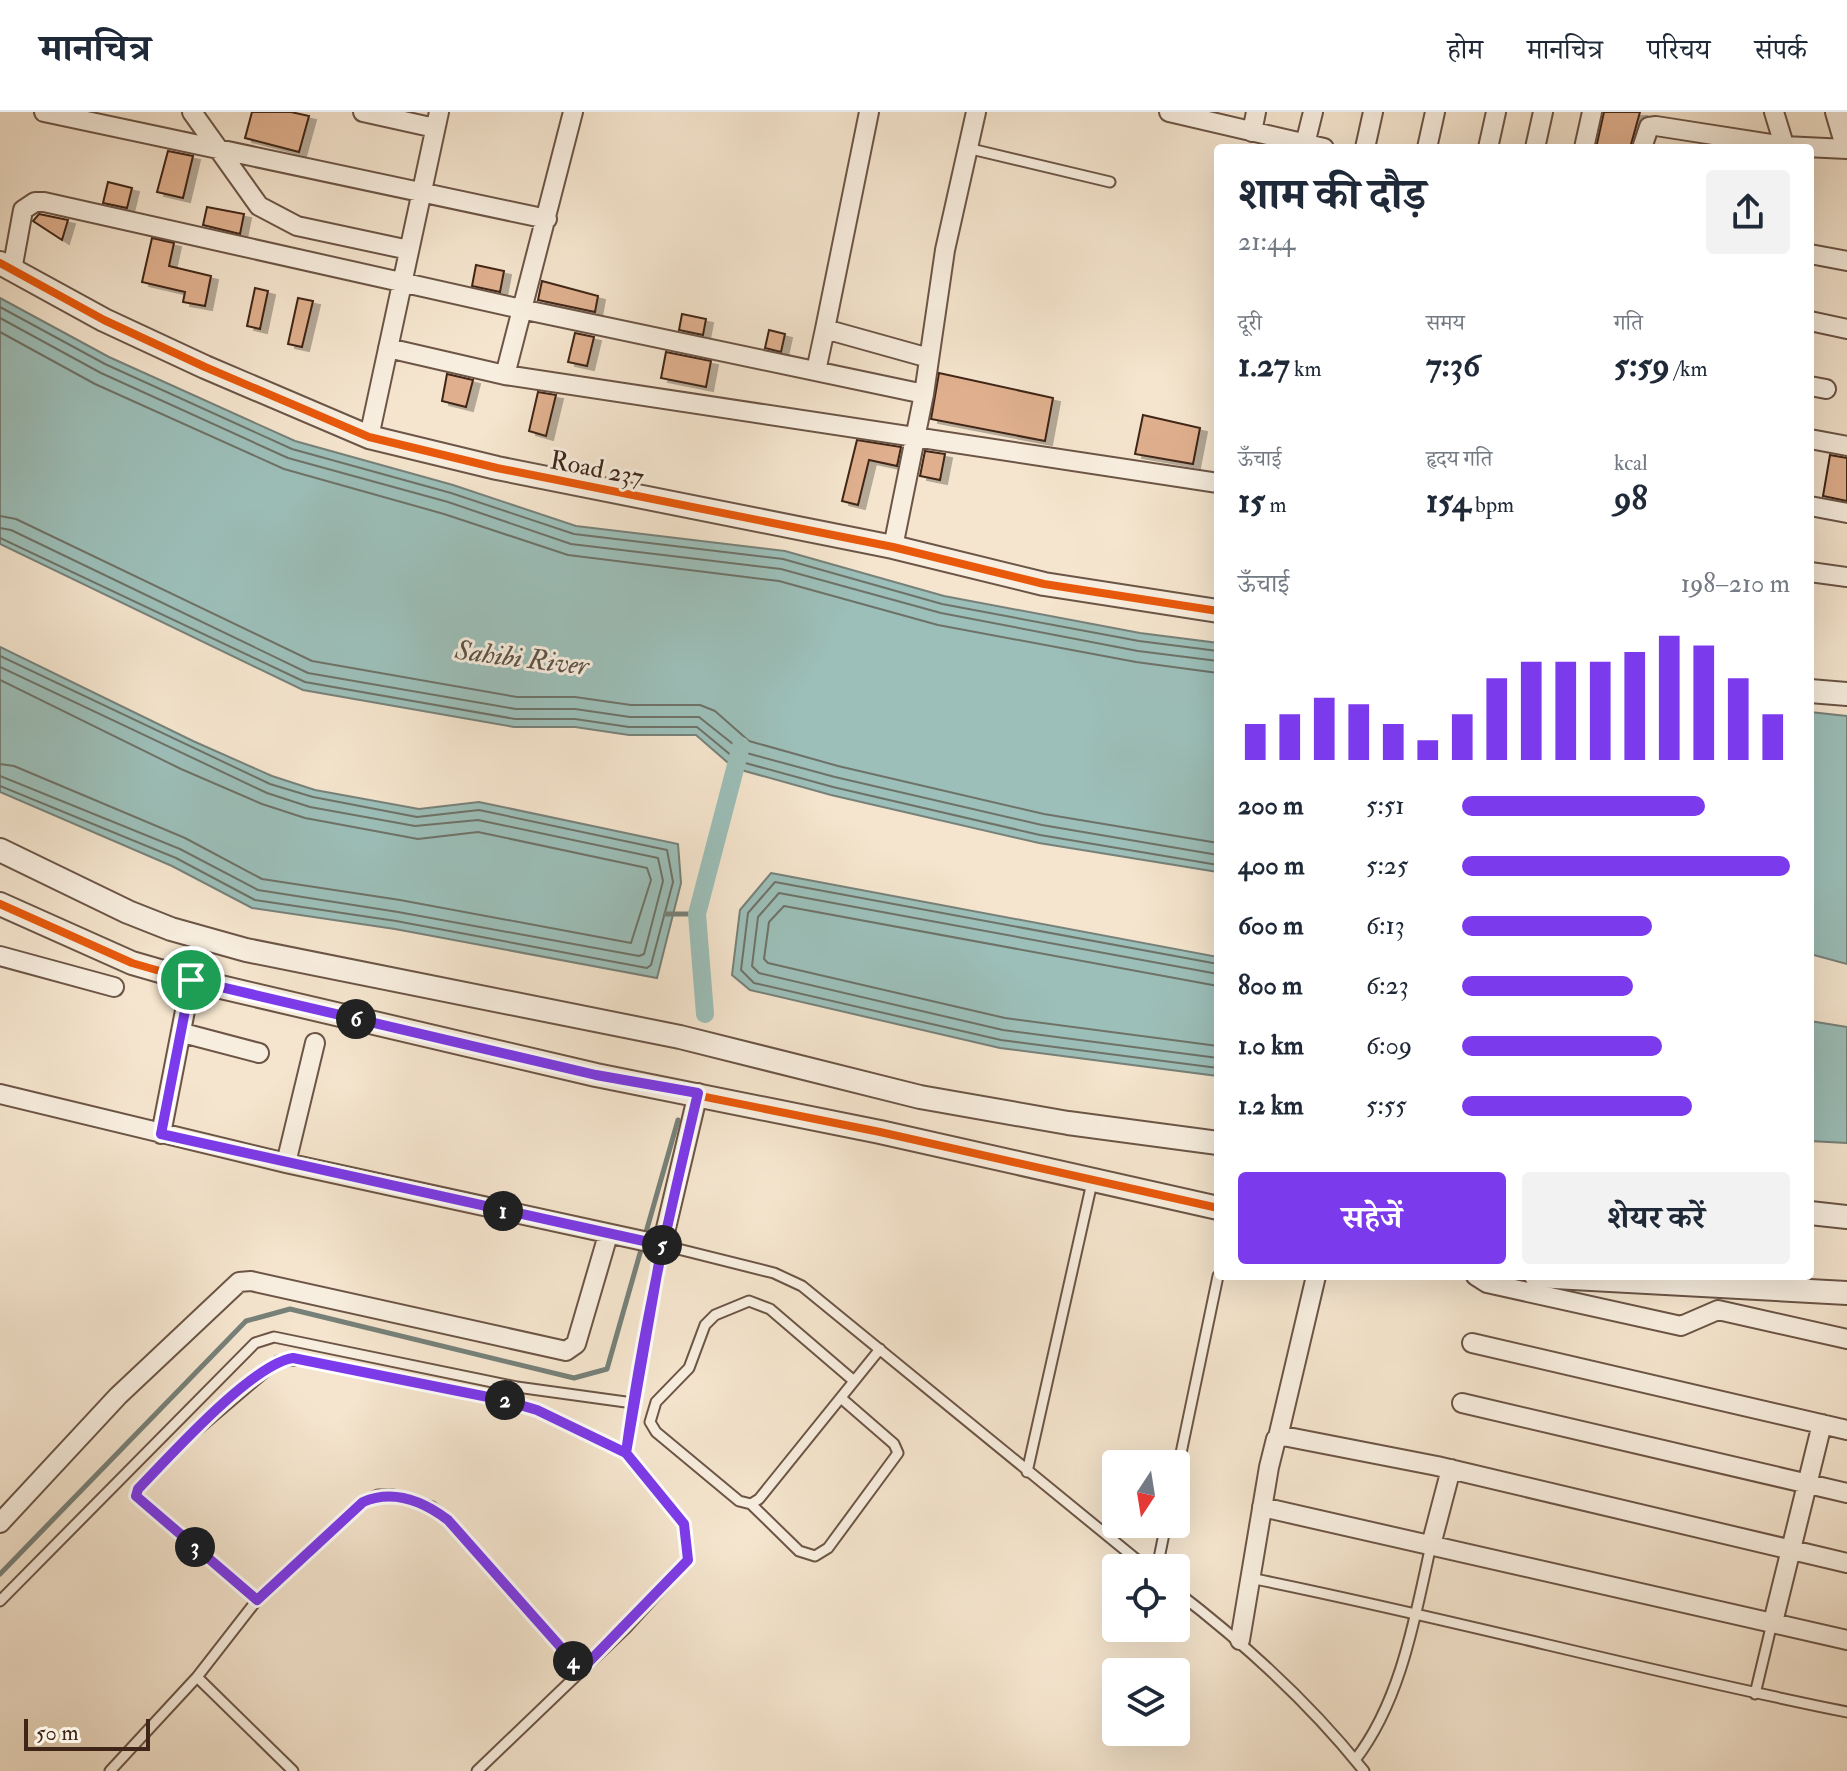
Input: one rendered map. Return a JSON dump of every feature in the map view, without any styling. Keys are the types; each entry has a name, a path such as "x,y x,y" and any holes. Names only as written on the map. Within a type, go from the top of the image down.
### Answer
{"street":[{"path":"44,112 547,219"},
{"path":"192,112 259,206 277,218 297,226 409,250"},
{"path":"363,112 437,120 419,191 369,437"},
{"path":"505,375 573,112"},
{"path":"816,371 869,112"},
{"path":"893,547 924,394 945,250 976,112"},
{"path":"1169,112 1204,116 1252,132 1305,144 1313,112"},
{"path":"1252,132 1256,112"},
{"path":"1366,144 1373,112"},
{"path":"1428,144 1435,112"},
{"path":"1489,144 1496,112"},
{"path":"1536,144 1543,112"},
{"path":"1585,144 1592,112"},
{"path":"1774,112 1783,144"},
{"path":"1814,147 1847,148 1841,115"},
{"path":"1643,144 1649,127 1656,126 1766,144"},
{"path":"6,267 23,210 35,202 44,202 403,280 521,309 924,394"},
{"path":"1814,253 1847,261"},
{"name":"Road 237","path":"6,267 205,367 369,437 497,468 893,547 1094,594 1214,610"},
{"path":"1814,322 1847,329"},
{"path":"825,329 929,358"},
{"path":"388,348 505,375 1214,482"},
{"path":"1814,440 1847,446"},
{"path":"1814,507 1847,513"},
{"path":"1814,573 1847,577"},
{"path":"1814,691 1847,694"},
{"path":"0,850 128,912 207,940 246,950 680,1037 920,1097 1068,1123 1214,1142"},
{"path":"0,904 132,963 191,980 596,1075 698,1093 1214,1207"},
{"path":"0,956 114,987"},
{"path":"161,1134 191,980"},
{"path":"183,1033 259,1053"},
{"path":"286,1163 315,1043"},
{"path":"0,1094 286,1163 655,1244 698,1093"},
{"path":"1814,1213 1847,1217"},
{"path":"0,1523 118,1396 239,1282 251,1281 566,1351 576,1344 615,1236"},
{"path":"1240,1640 1262,1507 1315,1280"},
{"path":"1482,1280 1681,1326 1718,1310 1847,1339"},
{"path":"1609,1280 1847,1293"},
{"path":"1472,1343 1847,1430"},
{"path":"1462,1403 1847,1493"},
{"path":"1773,1622 1822,1424"},
{"path":"1278,1437 1451,1469 1847,1563"},
{"path":"1431,1545 1451,1469"},
{"path":"1262,1507 1847,1640"}],"lane":[{"path":"967,148 1110,182"},
{"path":"1027,1472 1093,1178"},
{"path":"626,1453 655,1244 781,1275 802,1286 1130,1554"},
{"path":"1182,1450 1217,1280"},
{"path":"841,1398 894,1444 898,1453 828,1548 815,1556 799,1551 751,1504 739,1501 656,1432 650,1422 656,1402 689,1368 710,1319 746,1302 761,1303 854,1381"},
{"path":"0,1601 255,1343 274,1337 517,1387 633,1403"},
{"path":"751,1504 759,1499 880,1349"},
{"path":"257,1600 136,1496 138,1489 183,1442 278,1361 305,1360 503,1400 537,1410 626,1453 684,1524 688,1560 477,1771"},
{"path":"110,1771 197,1677 257,1600 363,1502 378,1495 393,1495 432,1507 448,1520 581,1670"},
{"path":"1355,1760 1380,1724 1416,1611 1431,1545"},
{"path":"1250,1578 1416,1611 1755,1694 1847,1712"},
{"path":"1190,1602 1240,1640 1364,1771"},
{"path":"1755,1694 1773,1622"},
{"path":"197,1677 293,1771"}],"water":[{"name":"Sahibi River","path":"0,298 109,357 295,441 453,485 576,526 785,551 944,596 1140,633 1214,642 1214,871 1039,843 831,795 734,768 696,735 629,735 575,727 514,727 303,690 0,544"},
{"path":"0,647 193,741 272,776 315,790 419,809 479,802 678,844 681,883 657,978 395,929 252,908 172,866 0,792"},
{"path":"1814,712 1847,716 1847,964 1814,955"},
{"path":"771,873 1214,956 1214,1075 1000,1048 750,990 732,975 740,910"},
{"path":"1814,1022 1847,1027 1847,1143 1814,1141"}],"building":[{"path":"252,112 291,112 309,116 299,152 245,138"},
{"path":"1604,112 1640,112 1631,144 1597,144"},
{"path":"168,151 193,156 183,198 157,192"},
{"path":"108,182 132,188 127,208 103,203"},
{"path":"207,207 244,214 240,234 203,225"},
{"path":"39,214 68,220 62,240 33,221"},
{"path":"152,238 174,243 169,266 211,276 205,306 183,302 185,292 142,282"},
{"path":"476,265 504,271 500,292 472,286"},
{"path":"542,281 598,296 595,312 538,300"},
{"path":"255,288 268,291 260,329 247,326"},
{"path":"298,298 313,301 302,347 288,344"},
{"path":"682,314 706,319 703,335 679,330"},
{"path":"769,330 785,334 781,352 765,348"},
{"path":"575,333 594,337 587,366 568,362"},
{"path":"666,352 711,361 706,387 661,378"},
{"path":"939,373 1053,398 1045,441 931,419"},
{"path":"447,374 473,380 466,407 442,401"},
{"path":"538,392 556,395 546,436 529,431"},
{"path":"1143,415 1200,428 1193,464 1135,454"},
{"path":"857,440 901,447 897,466 869,460 858,505 842,501"},
{"path":"925,451 945,454 940,480 920,476"},
{"path":"1830,455 1847,458 1847,501 1823,496"}],"waterway":[{"path":"705,1014 697,914 741,746"},
{"path":"666,914 697,914"},
{"path":"0,1574 246,1321 290,1309 574,1378 607,1369 678,1120"}],"cycle path":[{"path":"0,263 104,320 369,437 497,468 893,547 1044,584 1214,610"},
{"path":"0,904 132,963 191,980 596,1075 880,1132 1214,1207"}],"route":[{"path":"191,980 161,1134 662,1245 626,1453 537,1410 503,1400 293,1358 269,1366 183,1442 138,1489 136,1496 257,1600 363,1502 378,1495 393,1495 432,1507 448,1520 581,1670 626,1628 688,1560 689,1544 684,1524 673,1507 631,1463 626,1453 633,1403 662,1245 698,1093 596,1075 191,980"}]}
